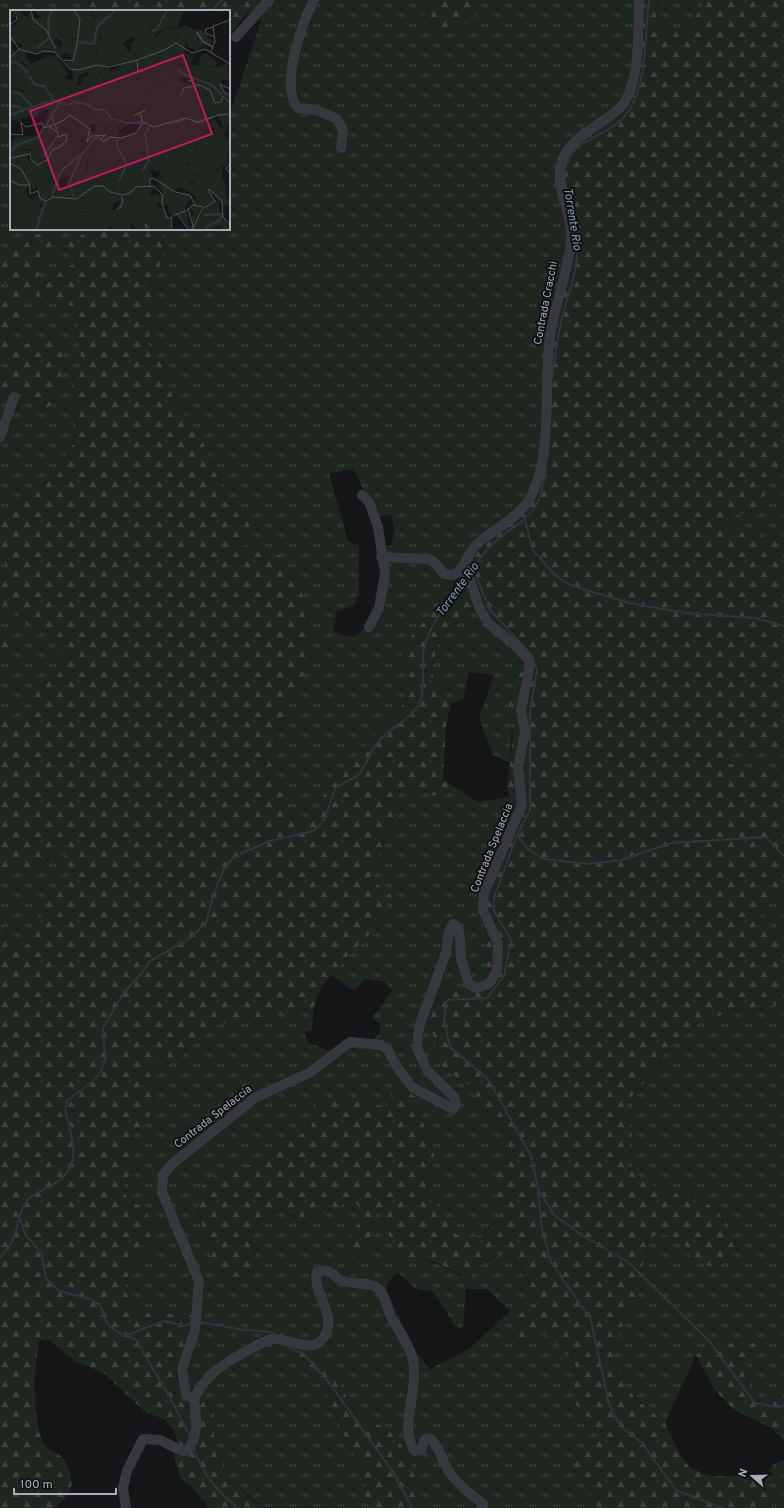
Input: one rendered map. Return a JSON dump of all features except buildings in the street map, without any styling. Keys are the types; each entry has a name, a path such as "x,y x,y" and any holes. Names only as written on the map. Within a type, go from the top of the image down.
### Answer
{"street":[{"path":"236,37 269,0"},
{"path":"314,0 297,39 291,82 292,102 298,108 316,110 337,119 343,131 341,148"},
{"name":"Contrada Cracchi","path":"466,573 468,553 477,544 519,512 536,487 545,444 550,337 571,240 568,214 559,182 562,160 580,138 620,108 630,94 634,74 639,0"},
{"path":"0,437 14,396"},
{"path":"362,495 369,502 378,528 381,557 385,573 384,587 379,608 369,627"},
{"path":"381,557 429,559 448,576 466,573"},
{"name":"Contrada Spelaccia","path":"194,1398 186,1396 182,1369 197,1319 199,1281 162,1192 163,1175 172,1164 256,1097 310,1073 350,1042 381,1045 388,1050 397,1067 412,1087 453,1109 456,1104 454,1097 427,1070 417,1048 419,1026 446,953 449,932 453,924 458,927 461,959 469,984 476,988 489,984 497,971 498,943 483,910 484,893 522,805 518,768 525,733 521,710 529,670 529,660 514,644 488,622 479,607 466,573"},
{"path":"126,1508 123,1488 127,1471 143,1439 160,1440 182,1452 188,1450 195,1439 196,1429 194,1398 214,1372 240,1355 273,1339 301,1345 312,1345 322,1340 328,1329 328,1314 315,1280 317,1272 322,1270 329,1271 343,1281 373,1285 381,1290 390,1314 413,1360 415,1375 410,1407 410,1444 414,1451 421,1450 424,1441 430,1438 435,1443 448,1470 467,1492 483,1504 482,1508"}],"green space":[{"path":"0,0 90,0 85,10 10,10 10,230 89,230 73,240 51,235 31,234 27,241 0,250"},
{"path":"90,0 259,0 244,16 230,35 230,10 85,10"},
{"path":"259,0 431,0 423,19 478,8 485,0 632,0 644,29 636,70 625,108 610,124 594,131 571,239 540,484 458,577 445,598 404,644 402,656 406,666 410,688 399,711 359,752 334,784 324,794 317,813 309,826 297,827 292,819 290,806 274,789 267,775 276,752 275,738 281,720 311,662 308,622 310,619 296,578 268,551 239,543 238,537 249,527 248,513 227,499 200,435 190,424 173,397 165,368 147,343 156,313 151,279 158,274 164,247 161,237 164,230 230,230 230,111 261,21 247,12","holes":["354,469 375,516 391,515 394,528 392,545 382,548 379,602 372,621 355,637 343,636 333,630 337,611 353,606 359,595 359,546 348,541 329,473"]},
{"path":"431,0 485,0 465,25 454,32 447,34 423,19"},
{"path":"632,0 657,0 656,15 659,27 671,30 691,26 705,0 784,0 784,460 776,471 767,491 757,506 751,510 731,516 727,526 743,533 753,533 784,544 784,740 780,747 750,750 732,749 725,755 728,763 738,766 751,766 758,771 784,776 784,896 769,902 760,911 766,924 784,930 784,1002 739,1013 720,1015 696,1023 680,1035 665,1053 649,1080 638,1087 627,1103 626,1112 632,1134 626,1158 630,1170 656,1187 672,1193 693,1194 715,1209 722,1219 726,1238 734,1243 734,1253 728,1261 711,1266 694,1262 682,1241 673,1236 658,1233 647,1241 647,1254 638,1275 636,1285 639,1297 614,1342 612,1353 620,1377 635,1398 665,1423 679,1453 690,1468 710,1476 745,1476 754,1480 762,1488 774,1508 594,1508 581,1470 572,1466 585,1453 592,1451 597,1444 595,1424 576,1405 574,1381 576,1367 570,1357 544,1332 522,1339 516,1333 518,1319 525,1309 534,1304 537,1296 530,1286 521,1267 515,1259 508,1255 501,1254 488,1260 470,1277 435,1262 425,1261 409,1263 401,1259 394,1249 383,1217 379,1212 372,1222 372,1244 357,1257 347,1253 351,1239 363,1213 357,1204 349,1201 337,1208 306,1219 279,1210 261,1218 250,1238 256,1249 253,1278 226,1276 215,1270 201,1221 197,1191 217,1174 246,1166 266,1158 294,1138 310,1130 315,1115 316,1104 326,1100 343,1099 387,1106 392,1093 405,1089 414,1096 434,1155 426,1183 429,1193 454,1233 472,1240 491,1227 499,1218 501,1213 496,1187 497,1178 508,1149 505,1135 499,1127 486,1116 473,1089 465,1082 447,1071 440,1063 431,1018 433,1005 444,994 452,991 476,992 486,988 487,937 479,905 483,885 513,807 507,789 513,738 512,721 507,709 521,656 471,608 464,610 437,646 431,672 451,704 446,725 443,780 453,786 439,796 431,795 408,785 397,794 391,828 373,868 375,883 392,896 376,926 330,976 317,997 314,1008 209,1026 203,1037 179,1057 162,1060 150,1070 153,1099 150,1114 140,1128 131,1135 133,1166 123,1189 129,1200 142,1208 148,1216 152,1226 156,1246 142,1255 134,1263 124,1289 134,1307 145,1313 189,1314 200,1324 180,1356 178,1362 177,1375 182,1398 198,1398 213,1408 214,1434 217,1454 222,1467 238,1487 251,1499 265,1508 209,1508 195,1490 181,1479 174,1458 177,1443 175,1432 165,1420 144,1411 104,1373 75,1361 49,1340 40,1340 35,1377 37,1422 44,1444 61,1456 65,1461 70,1473 72,1484 71,1489 65,1499 52,1508 0,1508 0,918 7,936 3,955 27,945 41,913 67,879 69,862 66,851 60,851 51,855 35,872 0,867 0,719 13,720 26,713 33,691 62,664 63,656 44,632 24,623 15,612 7,606 0,604 0,583 6,564 0,559 0,513 36,495 46,480 57,470 73,444 77,432 72,388 74,376 80,366 81,351 76,335 79,314 78,307 40,300 35,293 57,274 78,261 77,253 72,250 64,249 45,263 25,306 23,319 19,325 10,330 6,343 15,348 33,341 55,336 61,342 64,364 53,401 47,409 37,404 32,397 17,391 10,395 4,393 1,389 1,379 8,361 0,350 0,298 10,287 9,281 0,285 0,250 27,241 31,234 51,235 73,240 89,230 164,230 161,237 164,247 158,274 151,279 156,313 147,343 165,368 173,397 190,424 200,435 227,499 248,513 250,521 249,527 238,537 239,543 277,554 289,565 302,593 310,619 308,622 311,662 281,720 275,738 276,752 267,775 274,789 285,795 290,806 292,819 297,827 309,826 317,813 324,794 334,784 359,752 399,711 406,699 410,688 406,666 402,656 404,644 445,598 478,549 502,526 540,484 546,380 571,254 559,179 563,157 594,131 610,124 625,108 636,70 644,29"},
{"path":"657,0 705,0 692,26 671,30 659,27 656,15"},
{"path":"64,249 72,250 77,253 78,261 57,274 35,293 40,300 78,307 79,314 76,335 81,351 80,366 74,376 72,388 77,432 73,444 57,470 46,480 36,495 0,513 0,350 8,361 1,379 1,389 4,393 10,395 17,391 32,397 42,407 47,409 64,364 62,354 33,341 15,348 6,344 10,330 19,325 23,319 25,306 45,263"},
{"path":"9,281 10,287 0,298 0,285"},
{"path":"784,460 784,544 753,533 743,533 727,526 731,516 741,514 757,506 776,471"},
{"path":"0,559 7,564 0,583"},
{"path":"0,604 7,606 15,612 19,618 44,632 63,656 62,664 33,691 26,713 13,720 0,719 0,664 2,655 10,645 7,635 0,626"},
{"path":"470,608 521,656 507,709 512,721 510,763 493,755 479,718 494,675 469,672 463,699 451,704 431,672 437,646 464,610"},
{"path":"0,626 7,635 10,645 2,655 0,664"},
{"path":"784,740 784,776 758,771 751,766 738,766 728,763 725,755 732,749 750,750 780,747"},
{"path":"408,785 431,795 439,796 453,786 478,802 509,797 513,807 483,885 479,905 487,937 486,988 432,1018 436,1048 450,1073 464,1081 474,1090 485,1115 496,1124 505,1135 507,1144 506,1159 501,1167 497,1196 502,1209 499,1218 483,1233 472,1240 454,1233 429,1193 426,1183 434,1155 419,1109 372,1106 355,1100 315,1115 310,1130 294,1138 266,1158 246,1166 217,1174 197,1191 201,1221 215,1270 238,1277 253,1278 256,1249 250,1238 261,1218 279,1210 295,1217 324,1212 349,1201 357,1204 364,1213 351,1239 347,1253 357,1257 372,1244 372,1222 379,1211 385,1222 395,1250 402,1259 410,1263 426,1261 435,1263 460,1276 502,1253 515,1260 532,1291 537,1296 534,1304 524,1309 570,1357 576,1367 574,1381 588,1415 595,1424 597,1444 581,1470 594,1508 417,1508 413,1467 380,1425 368,1424 359,1419 326,1360 295,1361 319,1383 327,1394 348,1445 365,1473 365,1498 372,1508 263,1507 230,1480 219,1460 215,1445 212,1408 182,1398 178,1379 178,1366 182,1354 193,1338 189,1314 145,1313 134,1307 124,1289 135,1263 156,1245 143,1208 129,1202 123,1189 133,1166 131,1135 146,1121 152,1107 153,1099 150,1070 162,1060 179,1057 203,1037 209,1026 314,1008 312,1030 304,1032 308,1043 335,1052 349,1047 365,1045 379,1034 381,1025 372,1018 393,990 383,981 365,979 354,991 331,975 376,925 392,896 374,883 373,868 391,828 397,794","holes":["397,1272 415,1288 433,1292 456,1327 463,1329 466,1289 487,1289 510,1311 469,1349 430,1369 414,1349 388,1294 386,1285"]},
{"path":"58,851 67,851 70,868 66,880 45,907 27,945 2,955 7,932 0,918 0,867 35,872"},
{"path":"784,896 784,930 766,924 760,911 769,902"},
{"path":"784,1002 784,1394 757,1401 750,1398 749,1380 746,1368 756,1344 733,1343 696,1355 665,1423 646,1407 628,1388 620,1377 612,1354 613,1342 617,1332 639,1297 636,1285 638,1275 647,1254 647,1241 658,1233 673,1236 682,1241 694,1262 720,1263 728,1261 723,1222 719,1213 693,1194 672,1193 656,1187 630,1170 625,1158 632,1134 626,1112 627,1103 638,1087 649,1080 665,1053 680,1035 696,1023 720,1015 739,1013"},
{"path":"742,1341 757,1344 750,1358 748,1370 750,1398 757,1401 784,1394 784,1441 773,1429 733,1409 715,1390 696,1355 711,1348"},
{"path":"312,1350 326,1360 359,1419 385,1428 396,1437 400,1443 411,1462 414,1473 417,1508 372,1508 365,1498 365,1473 348,1445 327,1394 319,1383 295,1361 299,1352"},
{"path":"784,1460 784,1508 774,1508 762,1488 773,1464"}],"waterway":[{"path":"212,10 222,0"},
{"name":"Torrente Rio","path":"571,209 565,176 566,165 570,157 582,144 620,121 630,109 636,96 643,70 649,0"},
{"name":"Torrente Rio","path":"552,377 561,322 576,265 576,229"},
{"name":"Torrente Rio","path":"470,573 482,555 493,544 526,518 532,511 541,494 546,467"},
{"path":"525,519 532,549 555,575 570,585 629,603 686,613 755,618 784,626"},
{"path":"473,568 490,610 532,655 537,671 530,710 530,810 517,835 494,898 494,911 511,940 504,976 487,998 447,1000 444,1020 450,1047 489,1080 531,1156 538,1188 542,1229 551,1262 591,1320 609,1404 621,1427 641,1442 676,1490 722,1508"},
{"name":"Torrente Rio","path":"0,1257 11,1243 19,1216 29,1198 54,1184 64,1176 70,1168 73,1159 73,1150 65,1109 68,1100 93,1081 101,1071 105,1059 103,1028 123,994 150,961 189,939 206,923 214,893 224,869 234,857 269,841 313,831 322,823 328,811 336,787 358,775 365,766 378,742 408,717 418,706 421,699 423,684 423,653 427,638 439,615 465,580"},
{"path":"517,835 528,849 544,859 589,864 621,860 671,843 766,837 784,856"},
{"path":"538,1189 554,1215 583,1236 628,1262 709,1341 755,1403 777,1407 784,1406"},
{"path":"20,1219 26,1236 41,1252 46,1278 58,1290 91,1299 100,1305 107,1323 117,1332 136,1340 169,1396 190,1436"},
{"path":"127,1335 164,1321 185,1326 191,1323"},
{"path":"199,1322 244,1330 272,1332 277,1336"},
{"path":"289,1348 304,1354 330,1384 393,1472 412,1508"},
{"path":"194,1448 201,1466 211,1481 223,1495 238,1508"}]}
